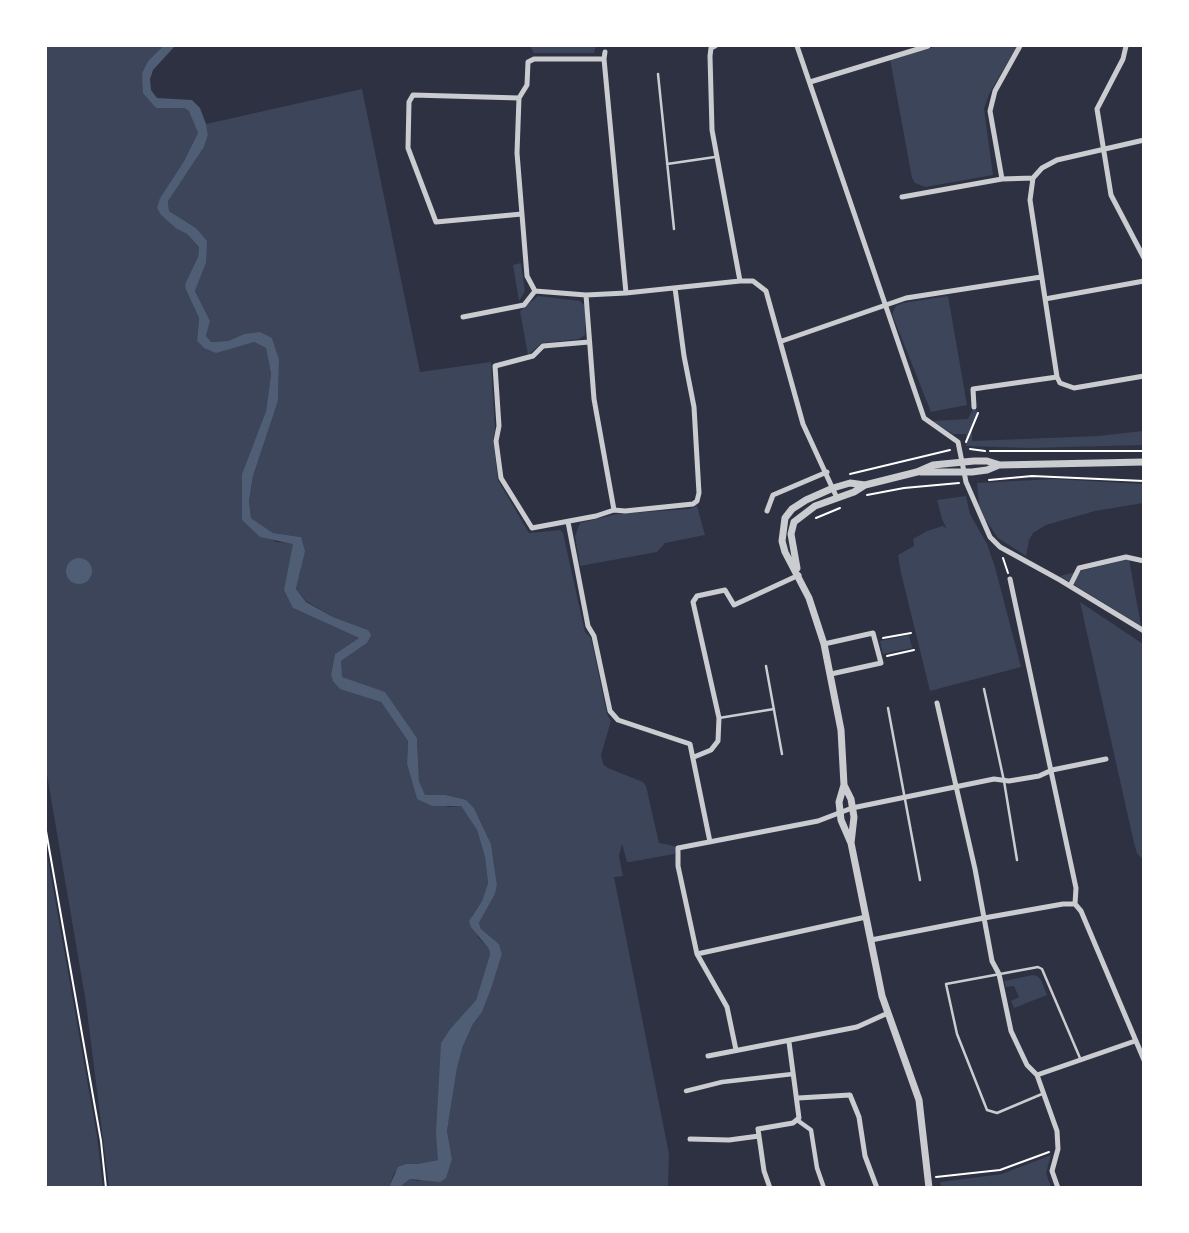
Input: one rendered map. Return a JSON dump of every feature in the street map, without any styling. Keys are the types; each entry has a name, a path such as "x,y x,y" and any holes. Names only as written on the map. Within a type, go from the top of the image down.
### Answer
{"street":[{"path":"712,46 712,130 740,281"},
{"path":"797,46 924,418 958,442 966,482 990,537 1000,547 1143,631"},
{"path":"810,82 928,46"},
{"path":"1002,179 990,111 995,91 1020,46"},
{"path":"1126,46 1123,59 1097,109 1111,195 1143,258"},
{"path":"605,52 626,293"},
{"path":"535,291 527,276 517,153 519,98 527,85 528,62 534,59 604,60"},
{"path":"519,98 413,95 409,102 408,148 436,222 522,214"},
{"path":"1143,141 1057,160 1042,168 1033,178 1030,200 1060,383 1074,388 1143,376"},
{"path":"902,197 1002,179 1033,178"},
{"path":"782,341 906,298 1041,277"},
{"path":"535,291 586,295 753,281 766,291 803,424 837,498"},
{"path":"1045,299 1143,281"},
{"path":"589,342 543,346 533,356 495,366 499,426 496,440 501,478 532,528 614,510 693,504 699,493 694,407 675,288"},
{"path":"463,317 524,304 535,291"},
{"path":"586,295 594,399 614,510"},
{"path":"974,407 973,389 1057,377"},
{"path":"799,575 791,534 794,522 805,512 854,492 864,485 917,472 933,465 961,462 987,461 1000,465 1143,462"},
{"path":"917,472 987,470 1000,465"},
{"path":"767,511 773,495 827,472"},
{"path":"851,843 854,824 852,808 844,785 841,730 824,643 818,620 782,541 785,518 806,499 850,483 864,485"},
{"path":"568,522 588,626 594,636 610,711 618,720 690,744 709,842"},
{"path":"1070,586 1079,568 1126,557 1143,561"},
{"path":"694,757 711,750 718,741 719,718 693,602 698,596 725,590 734,605 799,575"},
{"path":"1010,579 1076,888 1075,904 1081,911 1143,1060"},
{"path":"824,643 873,633 881,663 831,674"},
{"path":"937,703 992,961 999,974 1011,1031 1027,1065 1037,1075 1057,1131 1058,1149 1052,1171 1058,1188"},
{"path":"736,1051 727,1007 697,954 678,866 678,848 818,821 852,808 994,779 1004,781 1039,776 1052,770 1106,759"},
{"path":"844,785 839,802 843,828 851,843 888,1013 919,1100 929,1188"},
{"path":"870,940 1075,904"},
{"path":"697,954 866,916"},
{"path":"708,1056 857,1027 888,1013"},
{"path":"1037,1075 1135,1041"},
{"path":"770,1188 764,1171 758,1129 793,1124 799,1118 789,1042"},
{"path":"686,1091 722,1082 794,1074"},
{"path":"798,1098 850,1095 859,1117 865,1156 877,1188"},
{"path":"797,1120 811,1130 817,1168 824,1188"},
{"path":"690,1139 729,1140 759,1136"}],"lane":[{"path":"658,74 674,229"},
{"path":"667,164 716,157"},
{"path":"766,666 782,754"},
{"path":"984,689 1004,781 1017,860"},
{"path":"888,708 920,880"},
{"path":"719,718 774,709"},
{"path":"1043,1094 997,1113 987,1110 957,1034 946,984 1038,967 1042,969 1080,1058"}],"path":[{"path":"961,448 969,439 979,414 974,407"},
{"path":"866,496 904,488 1032,476 1143,481"},
{"path":"812,519 842,507"},
{"path":"1000,547 1010,579"},
{"path":"875,640 911,634"},
{"path":"879,658 914,650"},
{"path":"46,831 101,1141 106,1188"},
{"path":"928,1178 1000,1170 1058,1149"}],"shaded area":[{"path":"46,46 163,46 148,61 142,73 156,108 184,108 190,111 198,133 160,198 177,229 187,234 199,247 198,257 185,284 199,318 197,341 204,348 254,342 266,348 271,374 266,411 242,474 242,520 276,542 293,543 293,608 359,638 335,654 331,673 364,696 381,702 408,741 407,764 417,799 449,807 461,806 477,830 485,857 488,883 482,901 472,916 478,937 490,954 476,1000 451,1028 446,1038 438,1160 406,1164 394,1173 389,1187 109,1187 86,1003 46,769"},
{"path":"163,46 175,46 153,70 151,90 157,98 192,100 200,108 208,135 204,147 168,201 169,211 196,228 207,241 206,263 195,291 210,321 206,336 211,342 228,341 244,334 260,332 272,338 279,359 278,401 253,476 249,501 251,518 273,533 301,537 305,551 296,589 306,602 333,617 368,630 371,635 367,643 341,661 342,677 385,692 417,738 419,781 425,795 446,795 466,800 474,808 491,844 497,885 479,923 481,929 499,944 502,954 482,1012 463,1046 457,1068 447,1131 452,1159 446,1178 440,1182 410,1179 400,1187 389,1187 398,1167 438,1160 436,1133 441,1043 476,1000 490,954 469,921 482,901 488,883 485,857 477,830 461,806 432,806 417,799 407,764 408,741 381,702 340,689 333,681 331,674 335,654 359,638 293,608 284,590 293,544 260,537 242,520 242,474 266,411 271,374 266,348 254,342 216,353 204,348 197,341 199,318 185,284 198,257 199,247 187,234 161,215 157,208 160,198 198,133 189,111 184,108 156,108 143,93 142,73 148,61"},
{"path":"530,46 596,46 594,53 534,53"},
{"path":"938,46 1016,48 989,94 984,109 993,175 925,187 915,183 912,178 890,59"},
{"path":"362,89 420,372 491,362 495,430 493,439 498,480 529,533 560,530 563,533 585,632 591,638 607,714 611,721 601,755 603,764 643,782 659,843 680,847 674,854 627,862 622,844 619,856 623,876 614,877 669,1154 668,1187 400,1187 410,1179 419,1181 452,1159 447,1131 457,1068 463,1046 482,1012 502,954 499,944 481,929 479,923 497,885 491,844 474,808 446,795 425,796 419,781 417,738 385,693 341,677 341,661 367,643 368,630 333,617 306,601 296,589 301,569 301,537 273,533 251,518 249,501 253,476 278,401 279,359 272,338 244,334 228,341 210,342 206,336 210,321 195,291 206,263 196,228 169,211 168,200 204,147 208,135 206,124"},
{"path":"521,263 525,291 519,301 513,265"},
{"path":"538,296 580,301 585,306 585,335 579,339 542,343 528,355 520,311"},
{"path":"948,296 967,405 931,412 892,314 896,306 903,303"},
{"path":"974,407 979,414 972,428 972,441 1098,436 1143,431 1143,445 1030,448 966,446 966,434 953,434 932,421 968,419"},
{"path":"1054,479 1143,484 1143,503 1095,511 1046,525 1033,533 1026,556 998,538 985,519 979,504 977,483"},
{"path":"966,496 970,514 987,544 995,567 1021,667 930,691 898,555 914,546 913,539 927,531 943,526 947,529 937,500"},
{"path":"697,506 705,535 665,543 657,552 580,566 575,536 580,523 617,514 689,509"},
{"path":"79,558 88,562 92,571 88,580 79,584 70,580 66,571 70,562"},
{"path":"1129,559 1141,626 1060,576"},
{"path":"1080,602 1143,644 1143,860 1134,843"},
{"path":"909,635 912,648 883,654 880,641"},
{"path":"46,848 97,1136 103,1187 46,1187"},
{"path":"1033,975 1041,980 1047,995 1014,1008 1011,1001 1019,997 1014,986 1006,987 1004,981"},
{"path":"1051,1155 1046,1173 1051,1187 941,1187 940,1182 1002,1174"}]}
